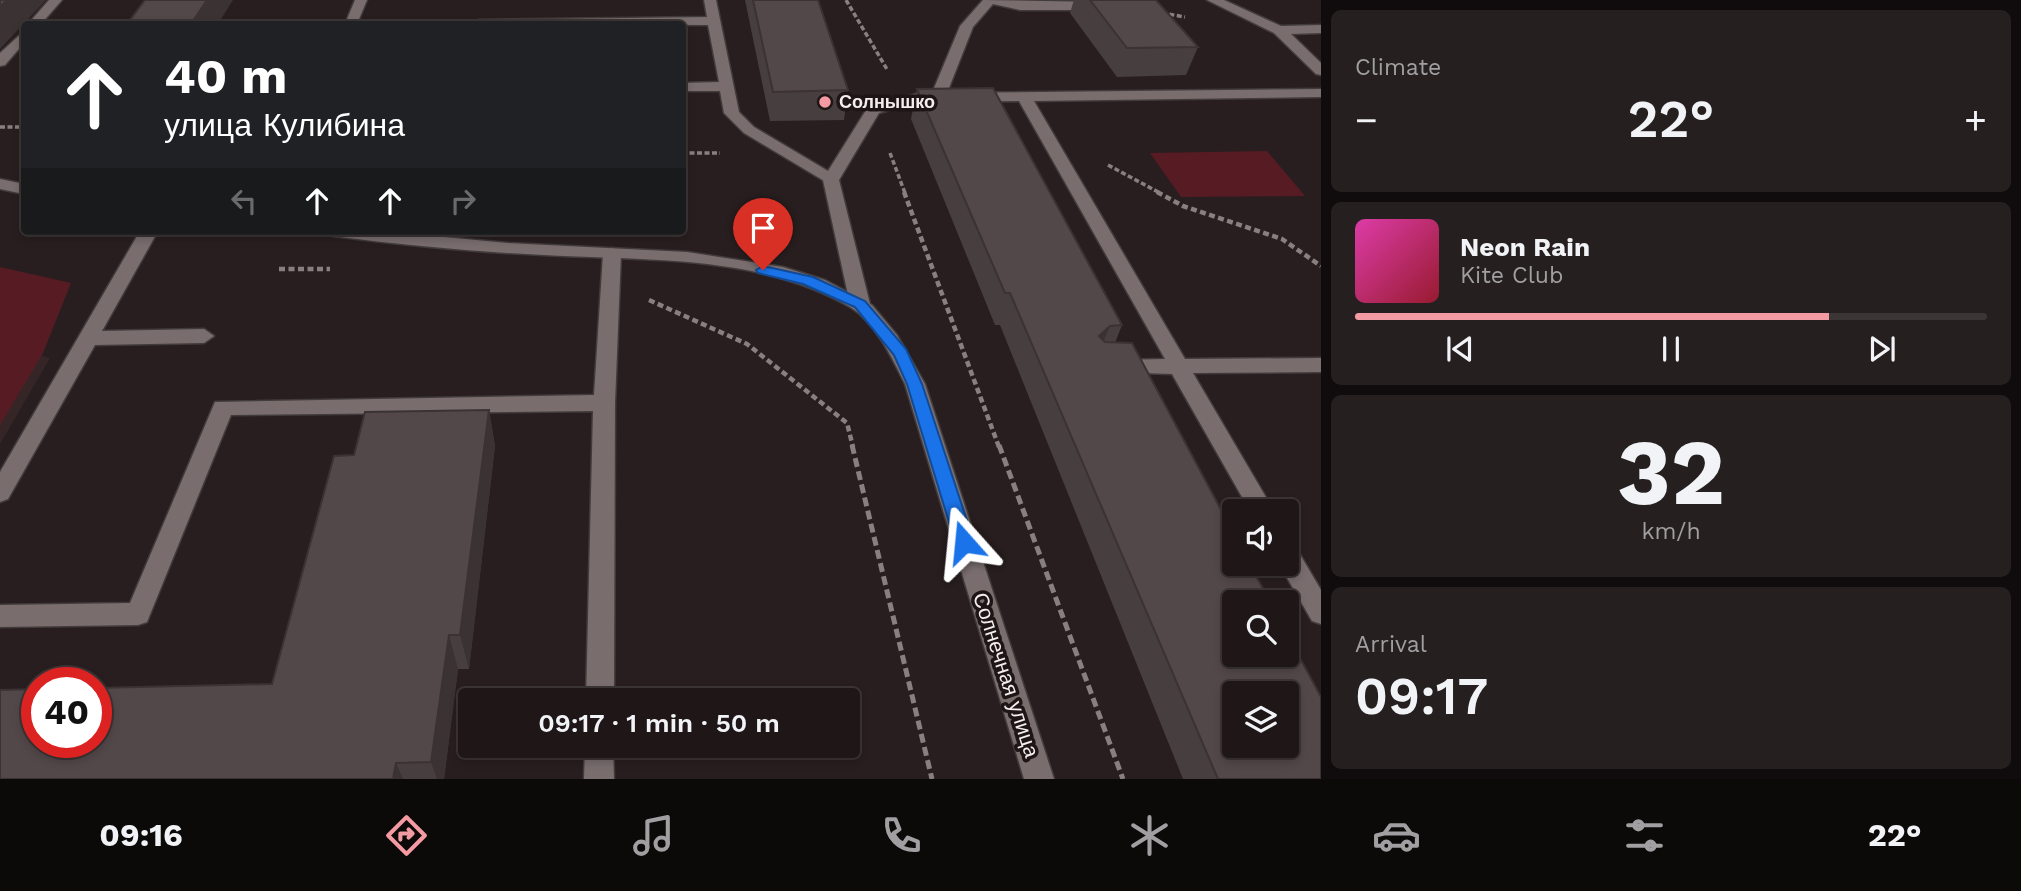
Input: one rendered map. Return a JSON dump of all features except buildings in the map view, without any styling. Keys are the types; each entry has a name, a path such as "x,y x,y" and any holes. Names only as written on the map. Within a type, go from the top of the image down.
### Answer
{"street":[{"path":"37,21 56,0"},
{"path":"352,21 361,0"},
{"path":"710,0 732,113 749,130 831,180 873,110 904,100 1320,95"},
{"path":"938,98 967,26 990,0 1114,6"},
{"path":"1213,0 1279,30 1321,71"},
{"path":"686,21 713,21"},
{"path":"1279,30 1321,29"},
{"path":"0,62 21,38"},
{"path":"686,87 726,86"},
{"path":"1024,97 1255,499"},
{"name":"Солнечная улица","path":"831,180 860,304 901,353 915,384 1039,779"},
{"path":"0,184 21,188"},
{"path":"0,493 147,235"},
{"path":"396,235 740,265 808,281 860,304"},
{"path":"600,688 604,403 612,254"},
{"path":"89,338 204,336"},
{"path":"1098,367 1321,365"},
{"path":"0,616 138,614 223,407 604,403"},
{"path":"1299,575 1321,613"},
{"path":"599,758 599,779"}],"path":[{"path":"846,0 865,27 904,100"},
{"path":"873,110 1123,779"},
{"path":"0,127 21,127"},
{"path":"1042,130 1183,206 1282,239 1321,266"},
{"path":"279,269 334,269"},
{"path":"610,282 747,344 847,423 932,779"}],"shaded area":[{"path":"1267,151 1305,196 1181,197 1150,153"},
{"path":"0,267 71,283 43,353 0,425"},
{"path":"0,343 50,358 0,444"}],"place":[{"name":"Солнышко","path":"825,102"}],"route":[{"path":"763,270 808,281 860,304 901,353 915,384 964,542"}]}
